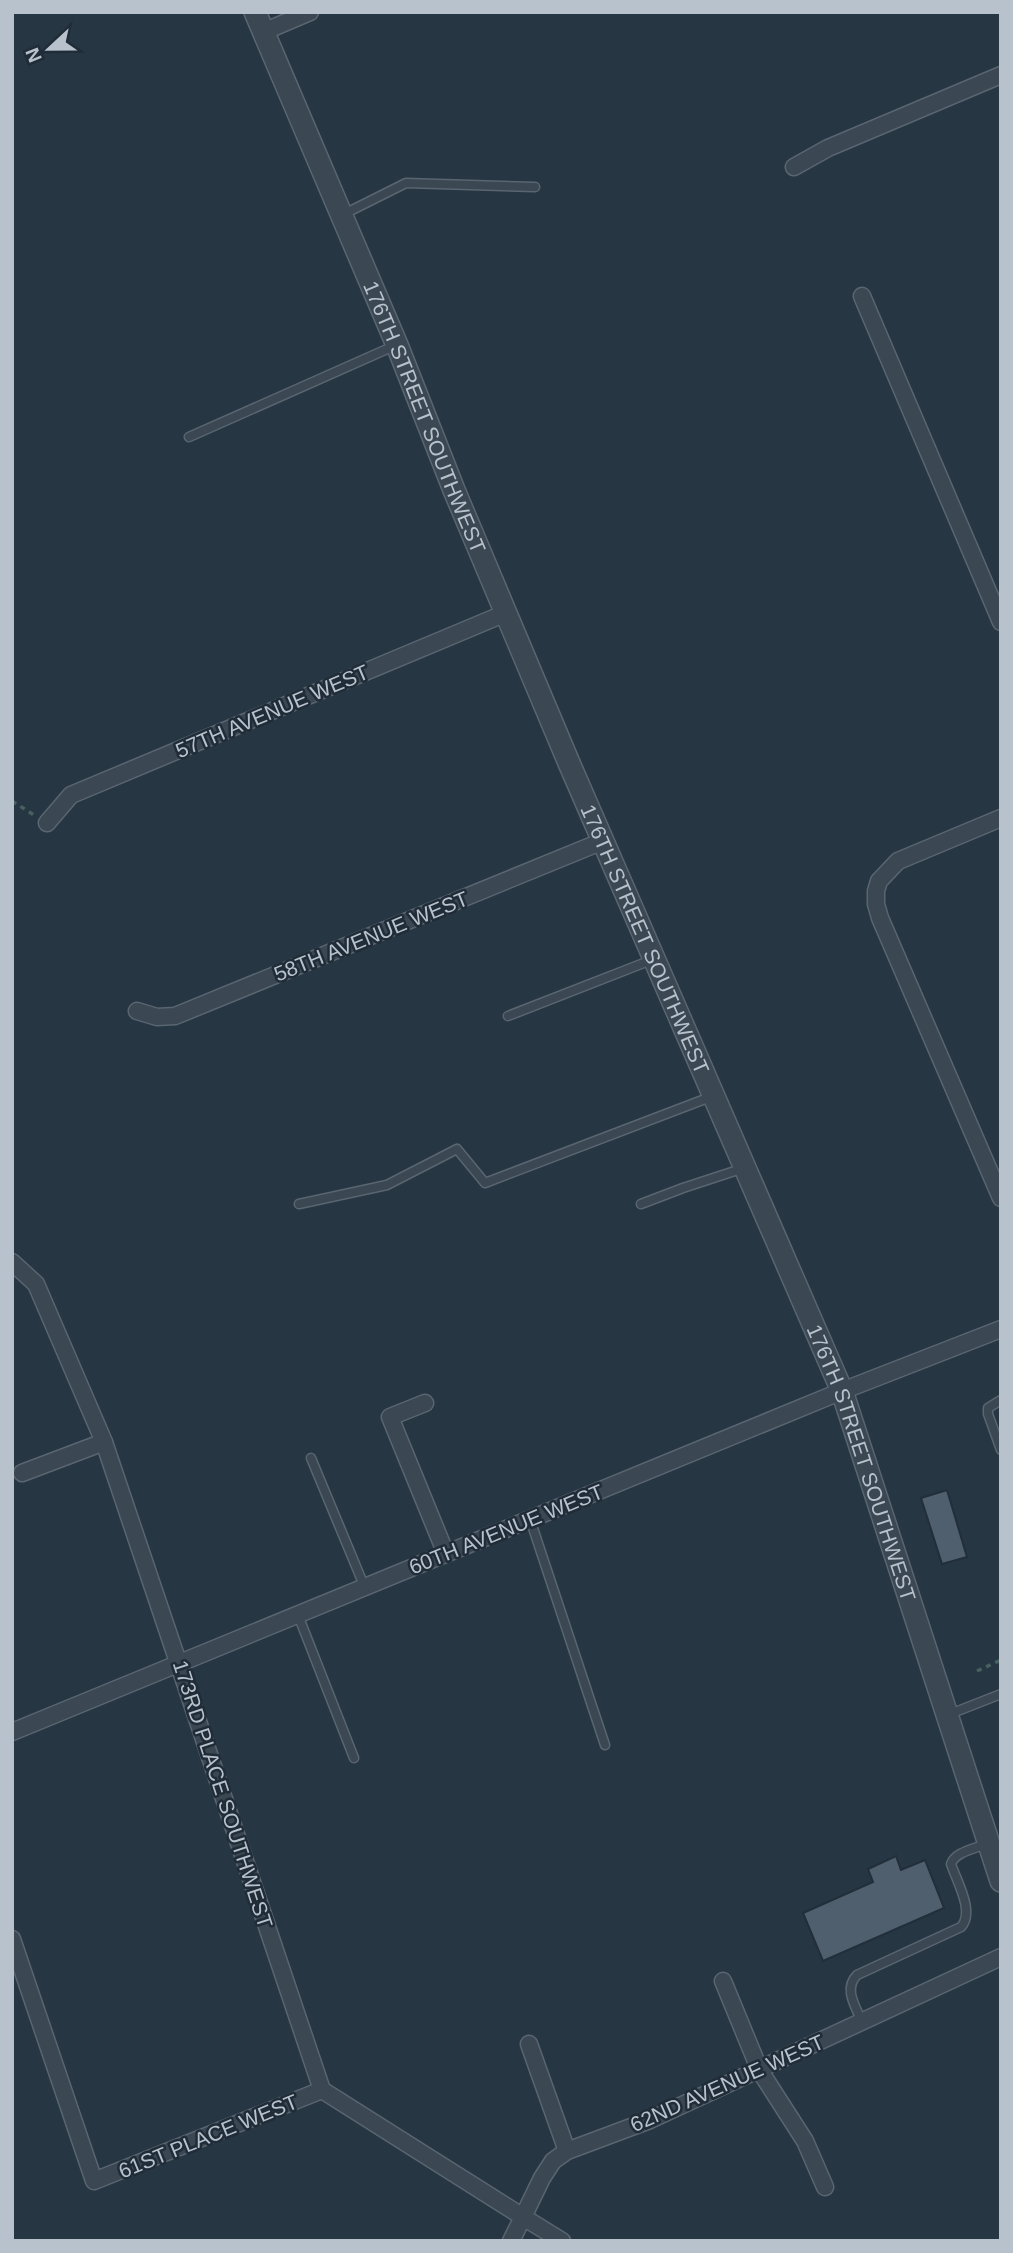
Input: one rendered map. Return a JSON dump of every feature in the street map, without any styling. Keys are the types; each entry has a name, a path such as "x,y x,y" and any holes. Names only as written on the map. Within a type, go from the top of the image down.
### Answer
{"street":[{"path":"259,22 310,12"},
{"name":"176TH STREET SOUTHWEST","path":"259,22 397,345 454,490 603,841 842,1391 1001,1881"},
{"path":"794,167 828,148 1001,75"},
{"path":"862,296 1001,622"},
{"name":"57TH AVENUE WEST","path":"47,823 71,795 506,613"},
{"path":"1001,818 898,861 879,881 876,891 880,918 1001,1198"},
{"name":"58TH AVENUE WEST","path":"137,1011 157,1017 175,1016 603,841"},
{"name":"173RD PLACE SOUTHWEST","path":"12,1262 36,1284 104,1442 322,2090"},
{"name":"60TH AVENUE WEST","path":"12,1732 842,1391 1001,1329"},
{"path":"425,1404 390,1417 446,1555"},
{"path":"22,1474 104,1442"},
{"name":"61ST PLACE WEST","path":"12,1939 94,2181 322,2090"},
{"name":"62ND AVENUE WEST","path":"523,2217 553,2161 567,2151 650,2120 761,2071 1001,1957"},
{"path":"723,1981 761,2071 805,2141 825,2187"},
{"path":"529,2044 567,2151"},
{"path":"322,2090 562,2241"},
{"path":"510,2241 523,2217"}],"lane":[{"path":"342,215 406,183 535,187"},
{"path":"189,437 397,345"},
{"path":"508,1016 654,959"},
{"path":"299,1204 387,1185 457,1149 485,1183 713,1096"},
{"path":"641,1204 744,1168"},
{"path":"1001,1400 988,1408 988,1415 1001,1450"},
{"path":"311,1458 365,1588"},
{"path":"530,1519 605,1745"},
{"path":"298,1615 354,1758"},
{"path":"947,1715 1001,1694"},
{"path":"862,2022 849,1990 851,1981 857,1975 961,1927 966,1921 967,1911 952,1860 989,1843"}],"path":[{"path":"12,802 47,823"},
{"path":"977,1671 1001,1660"}],"building":[{"path":"947,1490 967,1557 942,1564 921,1498"},
{"path":"896,1856 901,1870 925,1860 944,1908 823,1961 803,1913 873,1882 868,1869"}]}
